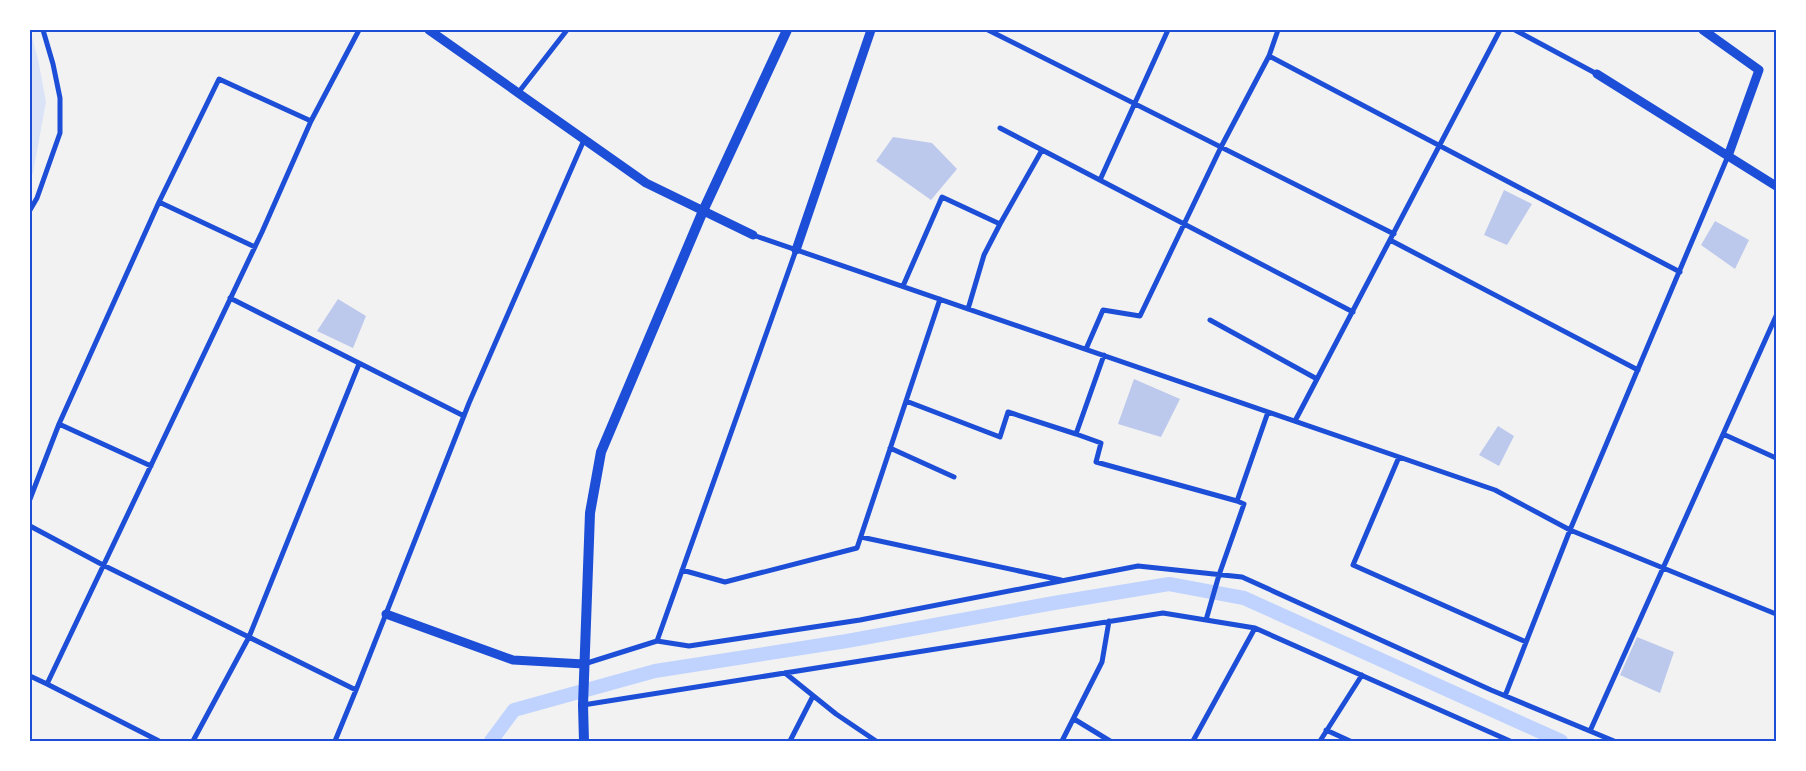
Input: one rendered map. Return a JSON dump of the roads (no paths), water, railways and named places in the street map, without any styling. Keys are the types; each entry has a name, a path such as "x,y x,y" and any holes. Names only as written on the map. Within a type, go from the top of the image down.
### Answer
{"main road":[{"path":"584,741 584,664 590,513 600,452 703,211 787,30"}],"street":[{"path":"30,210 60,133 60,98 54,64 42,30"},
{"path":"47,684 254,247 311,121 358,30"},
{"path":"429,30 646,183 752,235 1495,490 1570,530 1776,614"},
{"path":"518,93 567,30"},
{"path":"657,641 796,250 871,30"},
{"path":"988,30 1394,234"},
{"path":"1100,180 1168,30"},
{"path":"1086,349 1103,310 1140,316 1222,147 1269,56 1278,30"},
{"path":"1295,421 1500,30"},
{"path":"1514,30 1597,74 1776,186"},
{"path":"1505,696 1570,530 1728,156 1760,70 1703,30"},
{"path":"1269,56 1680,272"},
{"path":"30,499 59,424 159,202 219,79 311,121"},
{"path":"1000,128 1353,312"},
{"path":"334,741 464,416 584,140"},
{"path":"968,309 984,255 1042,150"},
{"path":"903,286 942,197 1000,224"},
{"path":"159,202 254,247"},
{"path":"1390,240 1638,370"},
{"path":"230,298 464,416"},
{"path":"682,570 726,582 857,548 940,299"},
{"path":"1590,731 1776,316"},
{"path":"1210,320 1317,379"},
{"path":"1076,434 1104,355"},
{"path":"194,741 249,637 359,364"},
{"path":"906,401 1000,437 1008,412 1101,443 1096,462 1244,504 1219,575 1206,620"},
{"path":"1237,501 1268,412"},
{"path":"59,424 150,466"},
{"path":"1723,434 1776,458"},
{"path":"890,448 954,477"},
{"path":"1399,457 1353,565 1526,642"},
{"path":"30,526 103,565 356,690"},
{"path":"861,537 1063,581"},
{"path":"386,614 513,660 584,664 657,641 688,646 860,620 1138,566 1242,577 1505,696 1614,741"},
{"path":"583,705 1163,613 1256,628 1510,741"},
{"path":"1062,741 1102,662 1109,621"},
{"path":"1193,741 1256,628"},
{"path":"785,673 836,714 876,741"},
{"path":"1320,741 1362,675"},
{"path":"30,676 159,741"},
{"path":"790,741 813,696"},
{"path":"1074,719 1110,741"},
{"path":"1326,730 1350,741"}],"waterway":[{"path":"491,741 514,710 655,671 847,641 1169,584 1244,598 1561,741"}]}
